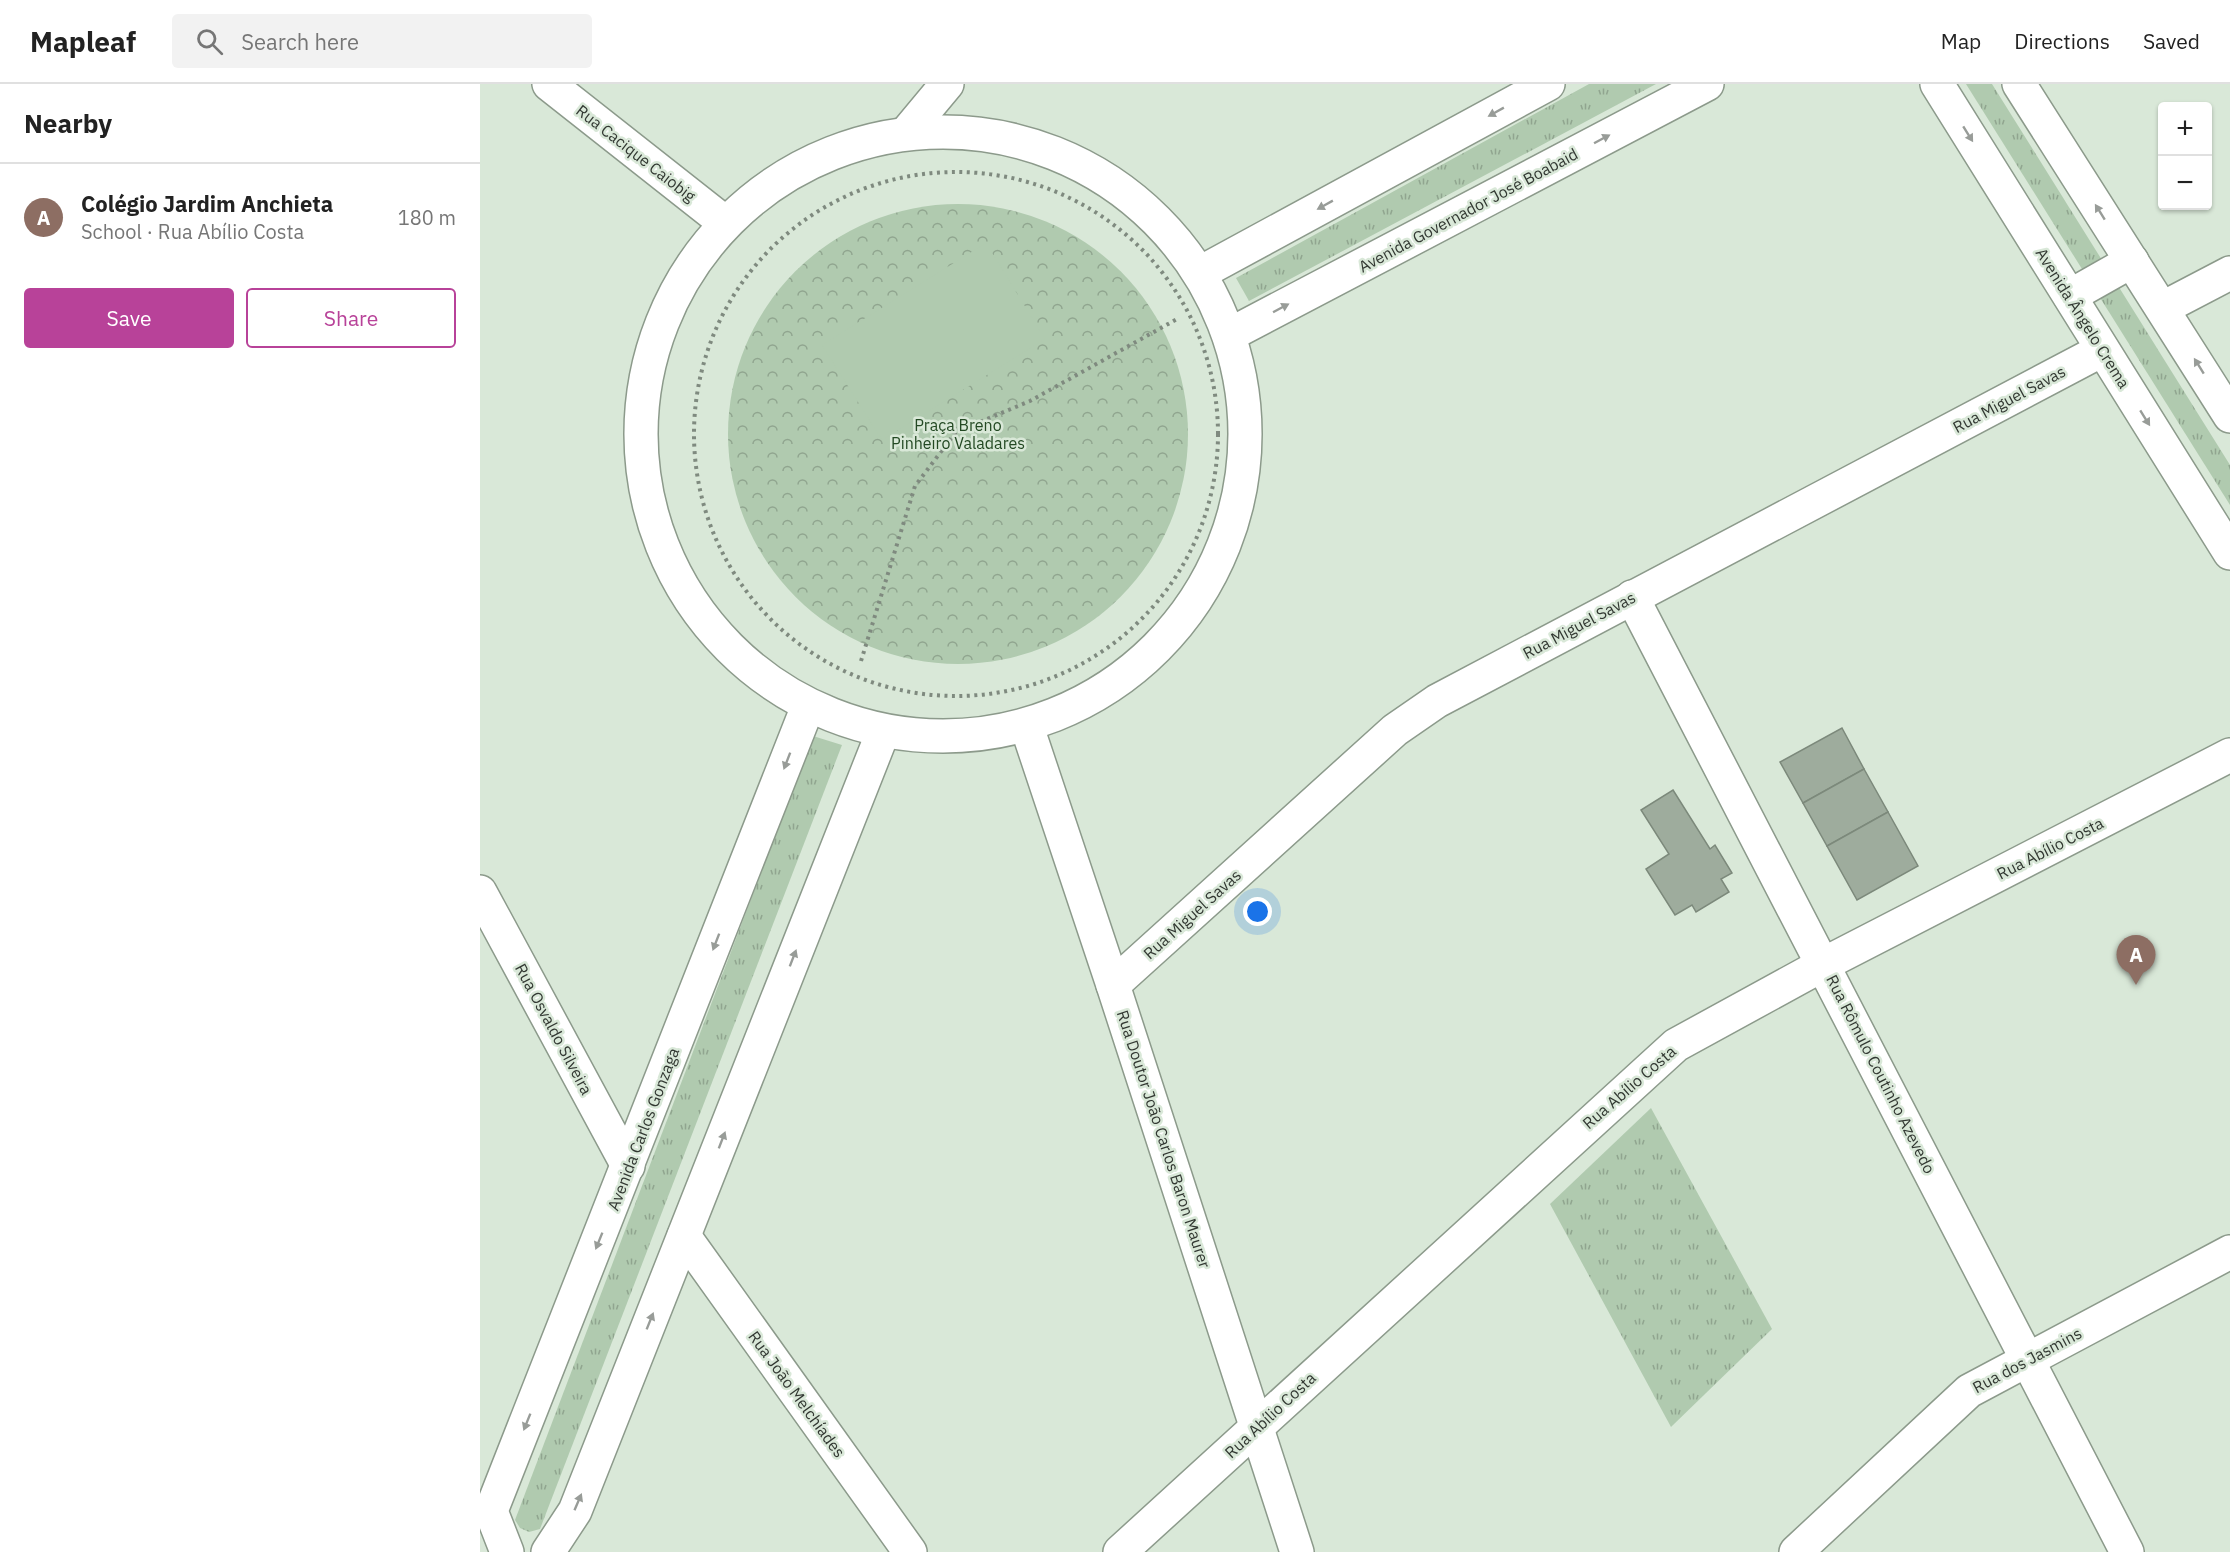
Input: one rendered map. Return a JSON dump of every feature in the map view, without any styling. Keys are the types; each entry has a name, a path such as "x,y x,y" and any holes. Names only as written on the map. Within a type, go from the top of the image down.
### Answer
{"street":[{"name":"Rua Cacique Caiobig","path":"549,84 724,222"},
{"path":"907,132 947,84"},
{"path":"1200,273 1548,84"},
{"name":"Avenida Governador José Boabaid","path":"1229,335 1707,84"},
{"name":"Avenida Ângelo Crema","path":"1937,84 2230,553"},
{"path":"2019,84 2230,416"},
{"path":"907,132 975,132 1042,147 1103,177 1157,220 1200,273 1229,335 1243,395 1245,457 1235,518 1212,575 1179,627 1135,670 1083,704 1027,727 955,738 883,732 838,719 808,706 741,660 688,598 653,525 639,444 647,363 676,287 724,222 778,178 839,147 907,132"},
{"path":"2070,296 2132,261"},
{"path":"2163,308 2230,273"},
{"name":"Rua Miguel Savas","path":"1113,985 1395,730 1437,701 2102,350"},
{"name":"Rua Rômulo Coutinho Azevedo","path":"1632,597 2127,1552"},
{"name":"Avenida Carlos Gonzaga","path":"507,1552 492,1511 808,706"},
{"name":"Rua Doutor João Carlos Baron Maurer","path":"1027,727 1258,1426 1297,1552"},
{"path":"548,1552 575,1511 883,732"},
{"name":"Rua Abílio Costa","path":"1120,1552 1669,1051 1706,1026 2230,755"},
{"name":"Rua Osvaldo Silveira","path":"480,892 628,1166"},
{"name":"Rua João Melchíades","path":"684,1236 910,1552"},
{"name":"Rua dos Jasmins","path":"1796,1552 1969,1391 2230,1252"}],"path":[{"path":"970,171 1024,180 1075,199 1121,230 1159,268 1190,314 1207,358 1217,406 1218,454 1210,501 1204,519 1194,546 1170,587 1139,623 1102,653 1060,676 1014,690 960,697 906,692 855,676 810,652 772,620 739,582 715,538 699,490 693,441 696,391 709,343 730,297 760,257 805,217 858,189 915,173 970,171"},
{"path":"861,661 915,486 956,432 1030,401 1177,319"}],"green space":[{"path":"1589,84 1656,84 1249,301 1236,278"},
{"path":"1966,84 1992,84 2230,465 2230,505"},
{"name":"Praça Breno Pinheiro Valadares","path":"958,204 1003,208 1046,221 1086,243 1121,271 1149,306 1171,346 1184,389 1188,434 1184,479 1171,522 1149,562 1121,597 1086,625 1046,647 1003,660 958,664 913,660 870,647 830,625 795,597 767,562 745,522 732,479 728,434 732,389 745,346 767,306 795,271 830,243 870,221 913,208"},
{"path":"986,243 1045,339 882,440 822,345"},
{"path":"813,736 842,745 540,1529 529,1532 520,1528 515,1520"},
{"path":"1651,1108 1772,1329 1671,1427 1550,1204"}],"building":[{"path":"1842,728 1864,769 1803,803 1780,762"},
{"path":"1864,769 1888,812 1827,846 1803,803"},
{"path":"1673,790 1710,849 1715,845 1732,873 1721,879 1729,892 1696,912 1692,905 1675,915 1646,869 1669,854 1641,810"},
{"path":"1888,812 1918,866 1857,900 1827,846"}],"place":[{"name":"Colégio Jardim Anchieta","path":"2136,985"}]}
